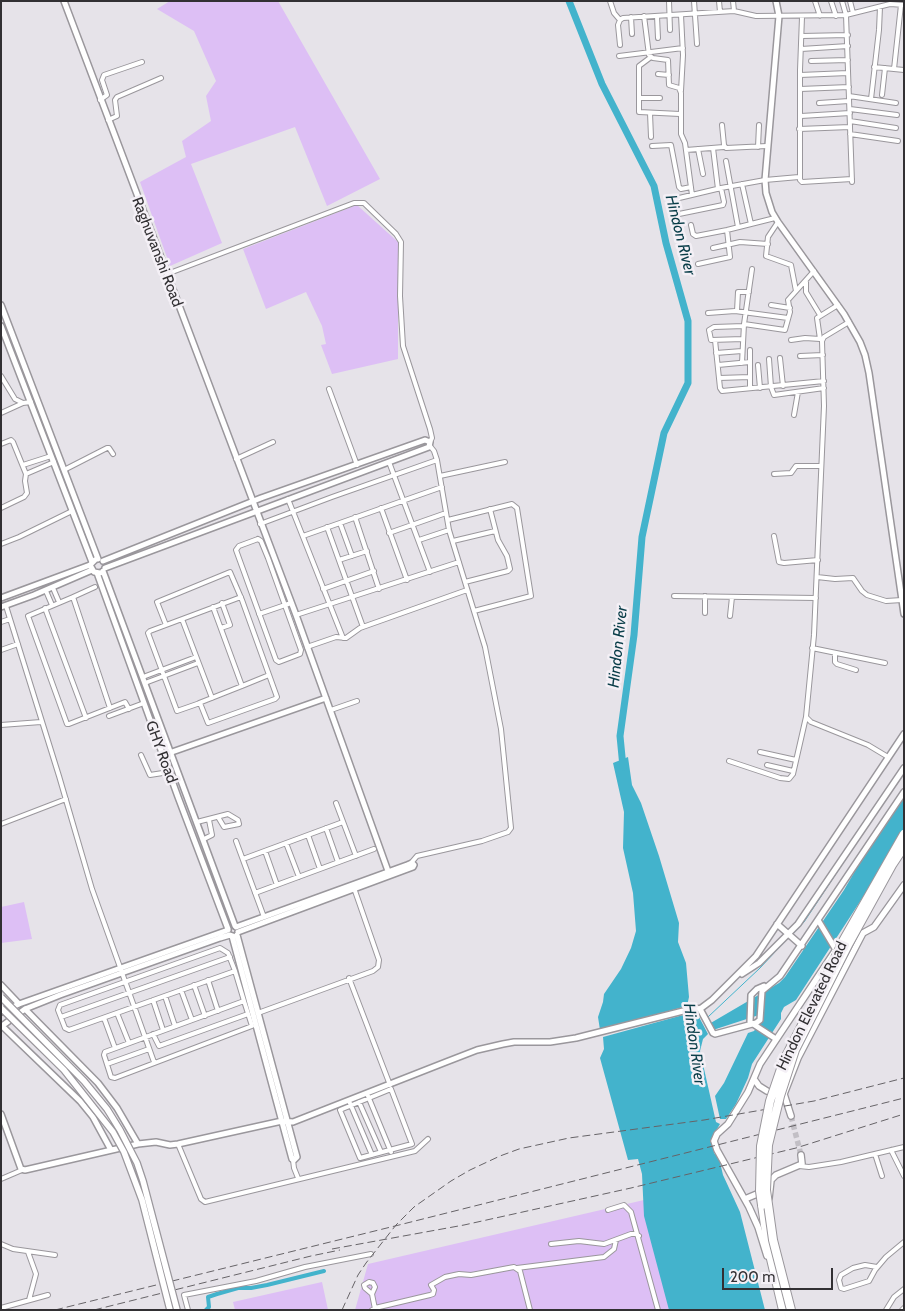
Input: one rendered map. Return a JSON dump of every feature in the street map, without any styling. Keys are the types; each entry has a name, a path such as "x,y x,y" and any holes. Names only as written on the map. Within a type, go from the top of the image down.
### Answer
{"highway":[{"name":"Hindon Elevated Road","path":"782,1310 768,1246 760,1190 761,1146 770,1101 784,1060 843,941 904,834"},
{"name":"Hindon Elevated Road","path":"792,1310 773,1240 766,1190 768,1145 780,1096 800,1041 849,943 904,847"}],"main road":[{"path":"782,1310 758,1227 745,1198 714,1141 717,1134 728,1124 748,1092 774,1038 814,984 845,932 863,933 874,927 904,885"},
{"path":"791,1116 784,1094 798,1058 863,933"},
{"path":"814,984 832,994"},
{"path":"1,997 84,1081 107,1109 120,1130 137,1164 146,1190 177,1310"},
{"path":"1,1008 64,1070 113,1132 124,1152 142,1200 170,1310"},
{"path":"754,1079 767,1092 776,1095 784,1094"},
{"path":"792,1310 770,1206 770,1189 771,1180 776,1175 802,1164 801,1155"},
{"path":"745,1198 770,1189"}],"street":[{"name":"Raghuvanshi Road","path":"64,1 255,511 308,647 388,871"},
{"path":"610,1 614,13 620,20"},
{"path":"669,1 670,30"},
{"path":"694,1 696,44"},
{"path":"719,1 720,12"},
{"path":"732,1 734,11"},
{"path":"776,1 779,16 765,180 768,202 776,220 838,305 860,342 869,373 904,614"},
{"path":"815,1 820,16"},
{"path":"831,1 836,16"},
{"path":"802,17 801,116 799,129 800,177 802,182 852,180 848,35 846,15 842,1"},
{"path":"850,1 854,13"},
{"path":"620,20 631,17 734,11 753,16 836,16 890,4 902,5 894,69"},
{"path":"871,99 880,7"},
{"path":"681,15 683,48 681,134 685,143 692,195"},
{"path":"644,16 648,51 651,57"},
{"path":"657,16 658,38"},
{"path":"631,17 632,34"},
{"path":"620,20 618,25 620,46"},
{"path":"802,36 848,35"},
{"path":"801,49 848,46"},
{"path":"619,56 683,48"},
{"path":"680,114 639,112 639,66 651,57 667,60 670,86 679,88 681,91"},
{"path":"811,61 848,60"},
{"path":"100,100 107,96 102,80 104,75 142,62"},
{"path":"874,67 904,70"},
{"path":"882,95 885,68"},
{"path":"800,75 848,73"},
{"path":"658,74 669,75"},
{"path":"108,120 117,116 115,100 117,97 161,78"},
{"path":"800,89 849,87"},
{"path":"849,96 896,103"},
{"path":"639,98 660,98"},
{"path":"819,103 849,102"},
{"path":"801,116 850,111 897,115"},
{"path":"650,113 651,137"},
{"path":"850,121 896,128"},
{"path":"722,125 724,147"},
{"path":"758,147 759,125"},
{"path":"799,129 850,127"},
{"path":"850,134 898,141"},
{"path":"652,146 671,145 679,188 691,187"},
{"path":"686,150 767,146"},
{"path":"679,214 723,205 724,202 713,148"},
{"path":"698,149 703,174"},
{"path":"726,162 738,227"},
{"path":"675,200 730,186 800,177"},
{"path":"742,184 751,224"},
{"path":"1,598 93,568 104,569 430,444 432,438 430,429 403,346 400,240 364,203 354,203 166,275"},
{"path":"691,224 695,236 776,220"},
{"path":"776,220 769,235 767,257 792,266 796,291"},
{"path":"698,264 729,258 727,230"},
{"path":"713,248 740,242 768,244"},
{"path":"742,363 744,325 752,269"},
{"path":"743,339 711,340 709,330 710,328 744,325 784,330 790,312 788,300 814,271"},
{"path":"806,282 806,292 820,315"},
{"path":"737,311 738,292 749,292"},
{"name":"GHY Road","path":"1,305 104,569 172,752 204,840 233,931"},
{"path":"772,305 790,308"},
{"path":"729,761 785,779 791,776 796,760 806,717 818,560 824,381 821,339 816,322 820,315 838,305"},
{"path":"708,313 737,311 788,318"},
{"path":"791,340 805,338 821,339 849,322"},
{"name":"GHY Road","path":"1,326 54,462 168,772 233,931"},
{"path":"715,340 720,388 722,391 824,381"},
{"path":"750,350 750,388"},
{"path":"716,353 742,351"},
{"path":"800,356 823,356"},
{"path":"780,358 783,386"},
{"path":"769,359 772,393 775,395 824,388"},
{"path":"718,365 750,362"},
{"path":"758,365 760,388"},
{"path":"1,376 11,394 17,400 31,402 37,400"},
{"path":"719,378 750,377"},
{"path":"329,389 357,465"},
{"path":"794,414 798,392"},
{"path":"1,413 24,402"},
{"path":"1,444 11,440 13,442 26,474 27,493 26,496 1,508"},
{"path":"154,1062 92,889 18,644 4,607 53,588 93,568 100,560 252,502 425,440 430,444 437,460 449,530 485,647 501,729 511,828 508,832 482,841 417,856 411,863 264,917 233,931"},
{"path":"236,460 273,442"},
{"path":"64,470 107,448 113,454"},
{"path":"23,465 51,456"},
{"path":"260,524 437,460"},
{"path":"388,461 420,540 430,572"},
{"path":"26,474 54,462"},
{"path":"440,476 505,462"},
{"path":"774,474 791,473 796,466 821,466"},
{"path":"303,536 442,487"},
{"path":"288,499 343,638"},
{"path":"448,520 512,504 516,506 531,595 528,598 474,611"},
{"path":"381,508 407,580"},
{"path":"465,582 510,570 508,558 499,543 495,531 490,510"},
{"path":"1,544 72,511"},
{"path":"389,533 446,513"},
{"path":"355,517 379,589"},
{"path":"340,523 352,556"},
{"path":"327,527 363,627"},
{"path":"420,540 449,530"},
{"path":"453,541 495,531"},
{"path":"774,536 779,562 818,560"},
{"path":"256,540 261,541 285,605 302,651 299,655 279,662 276,660 259,614 236,550 239,546 256,540"},
{"path":"339,560 366,551"},
{"path":"296,615 459,562"},
{"path":"166,624 157,602 230,572 277,697 275,700 208,723 199,703"},
{"path":"323,589 374,572"},
{"path":"817,577 853,578 862,592 867,595 886,601 902,600"},
{"path":"95,587 27,617 66,722 69,724 126,702 129,709"},
{"path":"53,588 59,602"},
{"path":"308,647 336,637 343,638 363,627 468,590"},
{"path":"46,591 52,605"},
{"path":"674,596 816,598"},
{"path":"705,596 705,613"},
{"path":"73,597 110,708"},
{"path":"730,616 732,597"},
{"path":"240,598 222,603 148,632 164,677 177,711 269,675"},
{"path":"221,628 230,625 222,603"},
{"path":"259,614 291,604"},
{"path":"213,607 242,686"},
{"path":"45,608 86,718"},
{"path":"182,618 212,698"},
{"path":"1,622 10,619"},
{"path":"1,650 18,644"},
{"path":"812,648 885,663"},
{"path":"835,654 835,660 838,664 856,670"},
{"path":"143,677 196,657"},
{"path":"145,683 198,663"},
{"path":"172,752 326,698"},
{"path":"331,710 357,701"},
{"path":"110,716 144,703"},
{"path":"806,717 810,722 861,742 888,757"},
{"path":"1,724 41,722"},
{"path":"1,1179 22,1170 138,1144 156,1142 170,1145 178,1144 284,1121 297,1121 368,1096 391,1089 412,1144 360,1158 340,1110 350,1103 359,1102 368,1096 390,1085 491,1046 514,1042 559,1040 599,1033 689,1010 701,1011 756,956 904,734"},
{"path":"760,752 796,760"},
{"path":"140,755 150,775 168,772"},
{"path":"767,765 793,771"},
{"path":"736,977 759,963 807,912 904,768"},
{"path":"701,1011 713,1033 719,1034 756,1023 760,1020 761,993 780,976 800,944 819,921 904,792"},
{"path":"1,824 66,799"},
{"path":"336,803 356,856"},
{"path":"197,822 230,814 238,820 239,824 224,827 218,817"},
{"path":"204,840 212,835 209,820"},
{"path":"243,859 343,822"},
{"path":"326,828 338,862"},
{"path":"308,835 320,869"},
{"path":"236,841 264,917"},
{"path":"286,843 299,877"},
{"path":"255,893 374,849"},
{"path":"265,850 277,885"},
{"path":"1,1012 19,1004 122,970 413,867 414,864 411,863"},
{"path":"258,1013 349,978 373,971 378,967 379,963 354,888"},
{"path":"819,921 834,948"},
{"path":"777,924 800,944"},
{"path":"233,931 258,1013 284,1121"},
{"path":"233,931 284,1121 297,1157 294,1160 294,1168 298,1178"},
{"path":"235,971 68,1030 65,1028 58,1010 60,1005 220,948 228,953 235,971 252,1026 115,1078 111,1077 104,1053 244,1001"},
{"path":"61,1017 230,957"},
{"path":"111,1150 93,1117 80,1101 1,1026 25,1009 122,970"},
{"path":"349,978 390,1085"},
{"path":"208,980 218,1011"},
{"path":"1,985 19,1004"},
{"path":"194,985 205,1016"},
{"path":"752,1023 751,996 757,989 768,986"},
{"path":"181,990 192,1020"},
{"path":"165,996 176,1026"},
{"path":"153,1000 163,1030"},
{"path":"25,1009 98,1083 117,1108 138,1144"},
{"path":"117,1013 130,1043"},
{"path":"153,1034 159,1046 248,1014"},
{"path":"104,1018 115,1048"},
{"path":"752,1023 774,1038"},
{"path":"107,1064 150,1049"},
{"path":"368,1096 393,1156"},
{"path":"359,1102 381,1152"},
{"path":"350,1103 374,1161"},
{"path":"1,1114 22,1170"},
{"path":"178,1144 201,1199 204,1202 416,1150 428,1139"},
{"path":"799,1166 818,1166 904,1147"},
{"path":"891,1150 904,1176"},
{"path":"875,1154 882,1176"},
{"path":"608,1210 622,1205 628,1207 633,1215 658,1310"},
{"path":"551,1244 579,1241 604,1244 631,1234 639,1236"},
{"path":"372,1294 373,1309 433,1294 434,1290 431,1285 459,1274 471,1275 604,1257 614,1249 616,1240"},
{"path":"877,1267 865,1264 847,1271 839,1276 841,1288 844,1290 869,1281 877,1267 904,1242"},
{"path":"1,1244 13,1249 55,1255"},
{"path":"28,1252 36,1274 29,1300"},
{"path":"188,1310 184,1294 256,1281 305,1267 371,1254"},
{"path":"517,1268 520,1271 525,1287 530,1310"},
{"path":"886,1310 894,1298 904,1289"},
{"path":"1,1308 48,1296"}],"shaded area":[{"path":"170,1 278,1 380,179 327,206 295,127 191,164 222,243 170,266 140,182 186,157 182,141 211,121 206,96 216,81 194,31 157,9"},
{"path":"357,205 398,242 398,359 332,374 321,345 326,344 322,326 306,292 266,309 243,249"},
{"path":"24,902 32,939 1,943 1,907"},
{"path":"644,1200 670,1310 355,1310 368,1264"},
{"path":"322,1282 328,1310 235,1310 233,1302"}],"water":[{"path":"628,757 632,785 641,803 679,923 678,942 686,963 689,997 687,1006 600,1030 598,1017 604,994 621,969 631,948 636,931 633,893 623,848 624,812 613,763"},
{"path":"904,794 904,834 796,1000 784,1007 781,1019 752,1064 736,1104 726,1119 720,1119 715,1096 724,1083 748,1033 754,1031 762,1020 759,1015 713,1030 709,1024 779,983 785,977 844,890 874,838"},
{"path":"694,1012 695,1018 699,1017 708,1034 703,1039 700,1051 716,1122 720,1124 713,1136 714,1153 719,1158 723,1175 740,1212 765,1310 669,1310 644,1216 642,1174 638,1159 628,1160 600,1058 604,1049 603,1037"}],"waterway":[{"name":"Hindon River","path":"569,1 602,84 654,186 666,243 688,321 688,383 664,433 642,537 634,635 620,736 623,767"},
{"path":"792,935 804,922 871,821"},
{"path":"708,1017 760,968 789,937"},
{"path":"206,1310 209,1307 208,1297 217,1294 238,1288 267,1285 324,1271"}],"tunnel":[{"path":"791,1116 801,1155"}],"railway":[{"path":"342,1310 358,1275 366,1263 396,1225 414,1207 451,1181 500,1156 519,1149 569,1138 704,1120 814,1101 904,1078"},
{"path":"55,1310 904,1098"},
{"path":"332,1249 464,1225 631,1188 796,1148 904,1114"},
{"path":"94,1310 340,1250"}]}
